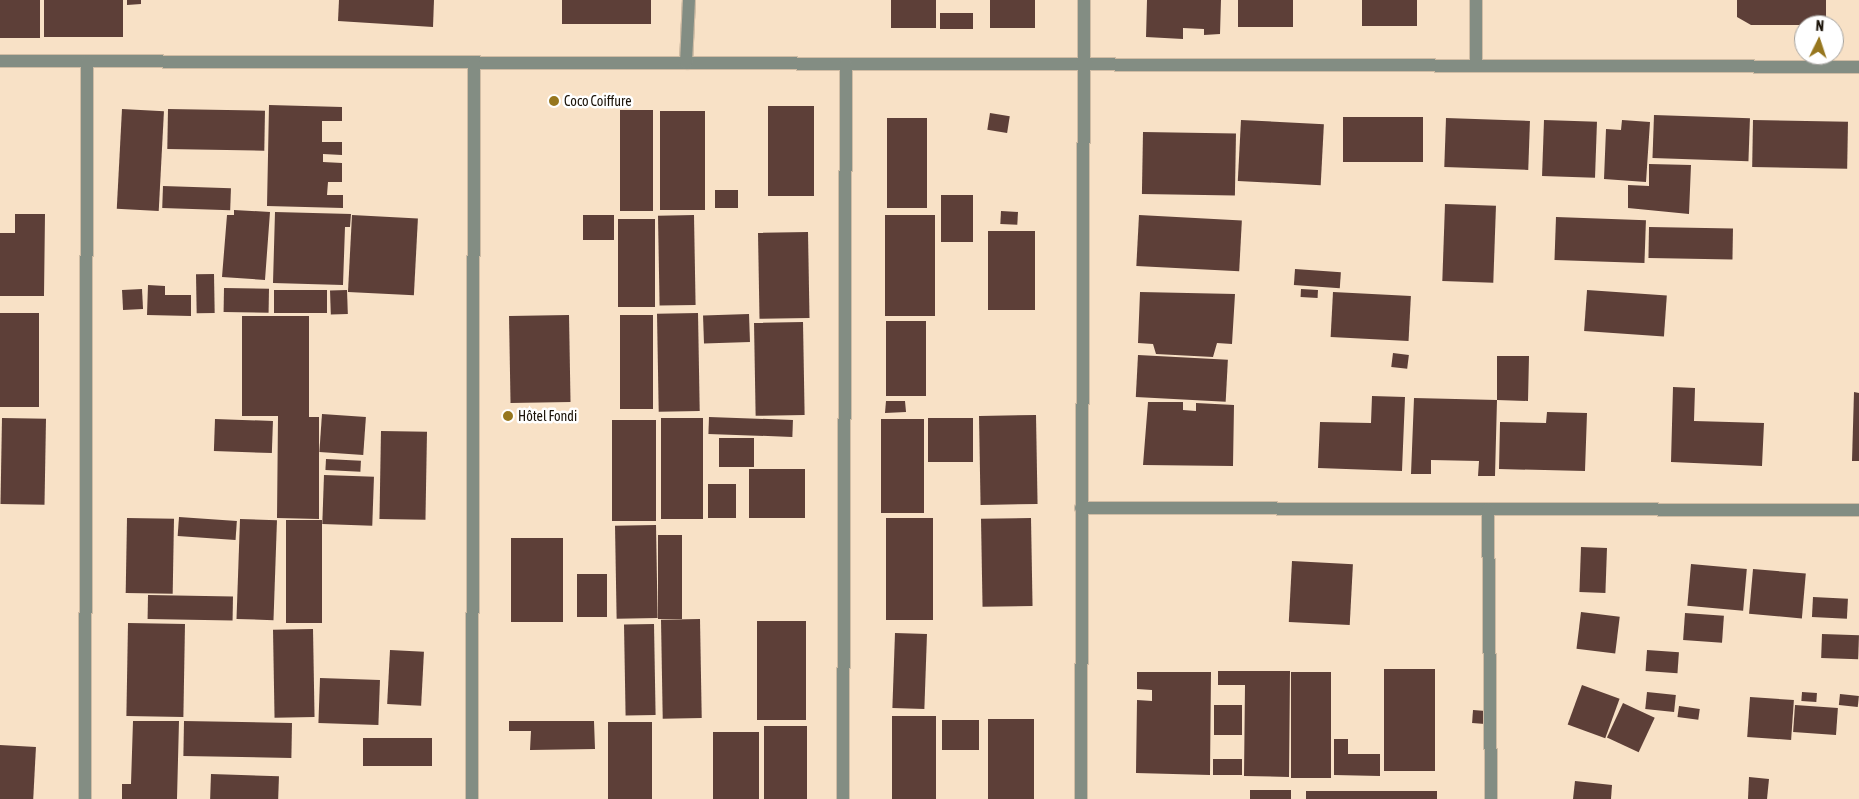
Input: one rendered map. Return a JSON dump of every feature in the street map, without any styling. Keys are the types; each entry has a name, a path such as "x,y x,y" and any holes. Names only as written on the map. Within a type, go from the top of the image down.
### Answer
{"street":[{"path":"686,63 689,0"},
{"path":"1081,799 1082,65 1084,0"},
{"path":"1476,0 1476,66"},
{"path":"0,61 1859,67"},
{"path":"86,799 87,61"},
{"path":"472,799 474,62"},
{"path":"843,799 846,64"},
{"path":"1081,508 1859,510"},
{"path":"1488,509 1492,799"}],"building":[{"path":"0,0 40,0 40,38 0,38"},
{"path":"44,0 123,0 123,37 44,37"},
{"path":"127,0 141,0 141,4 127,5"},
{"path":"339,0 434,0 433,27 338,21"},
{"path":"562,0 651,0 651,24 562,24"},
{"path":"891,0 936,0 936,28 891,28"},
{"path":"990,0 1035,0 1035,28 990,28"},
{"path":"1147,0 1221,0 1220,34 1204,35 1204,29 1183,28 1183,39 1146,37"},
{"path":"1238,0 1293,0 1293,27 1238,27"},
{"path":"1362,0 1417,0 1417,26 1362,26"},
{"path":"1737,0 1826,0 1826,15 1794,15 1794,25 1751,25 1737,17"},
{"path":"940,13 973,13 973,29 940,29"},
{"path":"269,105 342,107 342,121 322,121 322,142 342,142 342,155 323,154 323,162 342,163 342,182 328,182 327,195 343,195 343,208 267,206"},
{"path":"768,106 814,106 814,196 768,196"},
{"path":"122,109 164,111 159,211 117,209"},
{"path":"168,109 265,111 264,151 167,149"},
{"path":"620,110 653,110 653,211 620,211"},
{"path":"660,111 705,111 705,210 660,210"},
{"path":"990,113 1010,116 1007,133 987,130"},
{"path":"1654,115 1750,118 1748,161 1652,158"},
{"path":"1343,117 1423,117 1423,162 1343,162"},
{"path":"887,118 927,118 927,208 887,208"},
{"path":"1446,118 1530,121 1528,170 1444,167"},
{"path":"1241,120 1324,124 1321,185 1238,181"},
{"path":"1544,120 1597,122 1595,178 1542,176"},
{"path":"1622,120 1650,122 1646,182 1604,179 1606,129 1621,130"},
{"path":"1753,120 1848,122 1847,169 1752,167"},
{"path":"1143,132 1236,134 1235,196 1142,194"},
{"path":"1649,164 1691,165 1689,214 1628,208 1628,185 1649,186"},
{"path":"163,186 231,188 230,210 162,208"},
{"path":"715,190 738,190 738,208 715,208"},
{"path":"941,195 973,195 973,242 941,242"},
{"path":"1445,204 1496,206 1493,283 1442,281"},
{"path":"234,210 270,212 265,280 222,277 227,215 234,215"},
{"path":"1001,211 1018,212 1017,225 1000,224"},
{"path":"275,212 351,214 350,227 345,227 343,285 273,283"},
{"path":"15,214 45,214 44,296 0,296 0,233 15,233"},
{"path":"352,215 418,218 414,295 348,292"},
{"path":"583,215 614,215 614,240 583,240"},
{"path":"694,215 696,305 660,306 658,216"},
{"path":"885,215 935,215 935,316 885,316"},
{"path":"1139,215 1242,220 1239,271 1136,266"},
{"path":"1556,217 1646,220 1644,263 1554,260"},
{"path":"618,219 655,219 655,307 618,307"},
{"path":"1649,227 1733,228 1732,259 1648,258"},
{"path":"988,231 1035,231 1035,310 988,310"},
{"path":"808,232 810,318 760,319 758,233"},
{"path":"1295,269 1341,272 1340,288 1294,285"},
{"path":"196,274 214,274 215,313 197,313"},
{"path":"148,285 165,286 165,295 191,295 191,316 147,315"},
{"path":"224,288 269,289 269,313 224,312"},
{"path":"142,289 143,309 123,310 122,290"},
{"path":"1301,289 1318,290 1318,298 1301,297"},
{"path":"274,290 327,290 327,313 274,313"},
{"path":"347,290 348,314 331,315 330,291"},
{"path":"1587,290 1667,296 1664,336 1584,331"},
{"path":"1140,292 1235,294 1232,344 1217,343 1213,357 1156,354 1153,344 1138,343"},
{"path":"1333,292 1411,296 1409,341 1331,337"},
{"path":"0,313 39,313 39,407 0,407"},
{"path":"698,313 700,411 659,412 657,314"},
{"path":"749,314 750,342 704,344 703,316"},
{"path":"569,315 571,402 511,403 509,316"},
{"path":"620,315 653,315 653,409 620,409"},
{"path":"242,316 309,316 309,417 319,417 319,519 277,518 278,416 242,416"},
{"path":"886,321 926,321 926,396 886,396"},
{"path":"803,322 805,415 756,416 754,323"},
{"path":"1393,353 1409,355 1407,369 1391,367"},
{"path":"1138,355 1228,360 1226,402 1136,397"},
{"path":"1497,356 1529,356 1528,401 1497,400"},
{"path":"1673,387 1695,388 1694,421 1764,423 1762,466 1671,462"},
{"path":"1854,392 1859,393 1859,461 1852,461"},
{"path":"1372,396 1405,397 1402,471 1318,468 1320,422 1371,423"},
{"path":"1414,398 1497,400 1495,476 1478,476 1479,461 1431,460 1431,474 1411,474"},
{"path":"886,401 905,401 906,412 885,413"},
{"path":"1148,402 1183,402 1183,410 1196,411 1196,403 1234,405 1233,466 1143,465"},
{"path":"1547,412 1587,413 1585,471 1499,469 1500,422 1546,423"},
{"path":"322,414 366,417 363,455 319,452"},
{"path":"1036,415 1038,504 981,505 979,416"},
{"path":"709,417 793,420 792,437 708,434"},
{"path":"2,418 46,419 44,505 0,504"},
{"path":"661,418 703,418 703,519 661,519"},
{"path":"928,418 973,418 973,462 928,462"},
{"path":"215,419 273,421 272,453 214,451"},
{"path":"881,419 924,419 924,513 881,513"},
{"path":"612,420 656,420 656,521 612,521"},
{"path":"381,431 427,432 425,520 379,519"},
{"path":"719,438 754,438 754,467 719,467"},
{"path":"326,459 361,461 360,472 325,470"},
{"path":"749,469 805,469 805,518 749,518"},
{"path":"324,475 374,477 372,526 322,524"},
{"path":"708,484 736,484 736,518 708,518"},
{"path":"179,517 237,521 236,540 178,536"},
{"path":"127,518 174,519 173,594 126,593"},
{"path":"886,518 933,518 933,620 886,620"},
{"path":"1031,518 1033,606 983,607 981,519"},
{"path":"240,519 277,520 273,620 237,619"},
{"path":"286,520 322,520 322,623 286,623"},
{"path":"656,525 658,618 617,619 615,526"},
{"path":"658,535 682,535 682,619 658,619"},
{"path":"511,538 563,538 563,622 511,622"},
{"path":"1581,547 1607,548 1605,593 1579,592"},
{"path":"1292,561 1353,564 1350,625 1289,622"},
{"path":"1691,564 1747,569 1743,611 1687,606"},
{"path":"1753,569 1806,574 1802,618 1749,614"},
{"path":"577,574 607,574 607,617 577,617"},
{"path":"148,595 233,596 233,620 148,619"},
{"path":"1813,597 1848,599 1847,619 1812,617"},
{"path":"1581,612 1620,617 1615,653 1576,649"},
{"path":"1685,613 1724,616 1722,643 1683,640"},
{"path":"700,619 702,718 663,719 661,620"},
{"path":"757,621 806,621 806,720 757,720"},
{"path":"128,623 185,624 183,717 126,716"},
{"path":"654,624 656,715 626,716 624,625"},
{"path":"313,629 315,717 275,718 273,630"},
{"path":"895,633 927,634 924,709 892,708"},
{"path":"1822,634 1859,635 1858,659 1821,658"},
{"path":"390,650 424,652 421,706 387,704"},
{"path":"1647,650 1679,652 1677,673 1646,671"},
{"path":"1384,669 1435,669 1435,771 1384,771"},
{"path":"1218,671 1290,671 1289,777 1244,776 1245,685 1218,685"},
{"path":"1137,672 1211,672 1210,775 1136,773 1137,700 1152,701 1152,690 1137,689"},
{"path":"1291,672 1331,672 1331,778 1291,778"},
{"path":"320,678 380,680 378,725 318,723"},
{"path":"1582,685 1620,699 1605,738 1568,724"},
{"path":"1647,692 1676,695 1674,712 1645,709"},
{"path":"1802,692 1817,693 1816,702 1801,701"},
{"path":"1840,694 1859,696 1858,707 1839,705"},
{"path":"1750,697 1794,700 1791,740 1747,737"},
{"path":"1623,703 1655,718 1639,752 1607,737"},
{"path":"1214,705 1242,705 1242,735 1214,735"},
{"path":"1795,705 1838,708 1836,735 1793,732"},
{"path":"1679,706 1700,709 1698,720 1677,717"},
{"path":"1473,710 1486,711 1485,724 1472,723"},
{"path":"892,716 936,716 936,799 892,799"},
{"path":"988,719 1034,719 1034,799 988,799"},
{"path":"942,720 979,720 979,750 942,750"},
{"path":"133,721 179,721 177,799 122,799 122,784 131,784"},
{"path":"184,721 292,723 291,758 183,756"},
{"path":"509,721 594,721 595,749 530,750 531,731 509,731"},
{"path":"608,722 652,722 652,799 608,799"},
{"path":"764,726 807,726 807,799 764,799"},
{"path":"713,732 759,732 759,799 713,799"},
{"path":"363,738 432,738 432,766 363,766"},
{"path":"1334,739 1348,739 1348,754 1380,754 1380,776 1334,775"},
{"path":"0,745 36,747 33,799 0,799"},
{"path":"1213,759 1242,759 1242,775 1213,775"},
{"path":"211,774 279,776 278,799 210,799"},
{"path":"1749,777 1769,779 1767,799 1748,799"},
{"path":"1575,781 1612,785 1611,799 1573,799"},
{"path":"1250,790 1291,790 1291,799 1250,799"},
{"path":"1306,791 1437,791 1437,799 1306,799"}],"place":[{"name":"Coco Coiffure","path":"554,101"},
{"name":"Hôtel Fondi","path":"508,416"}]}
